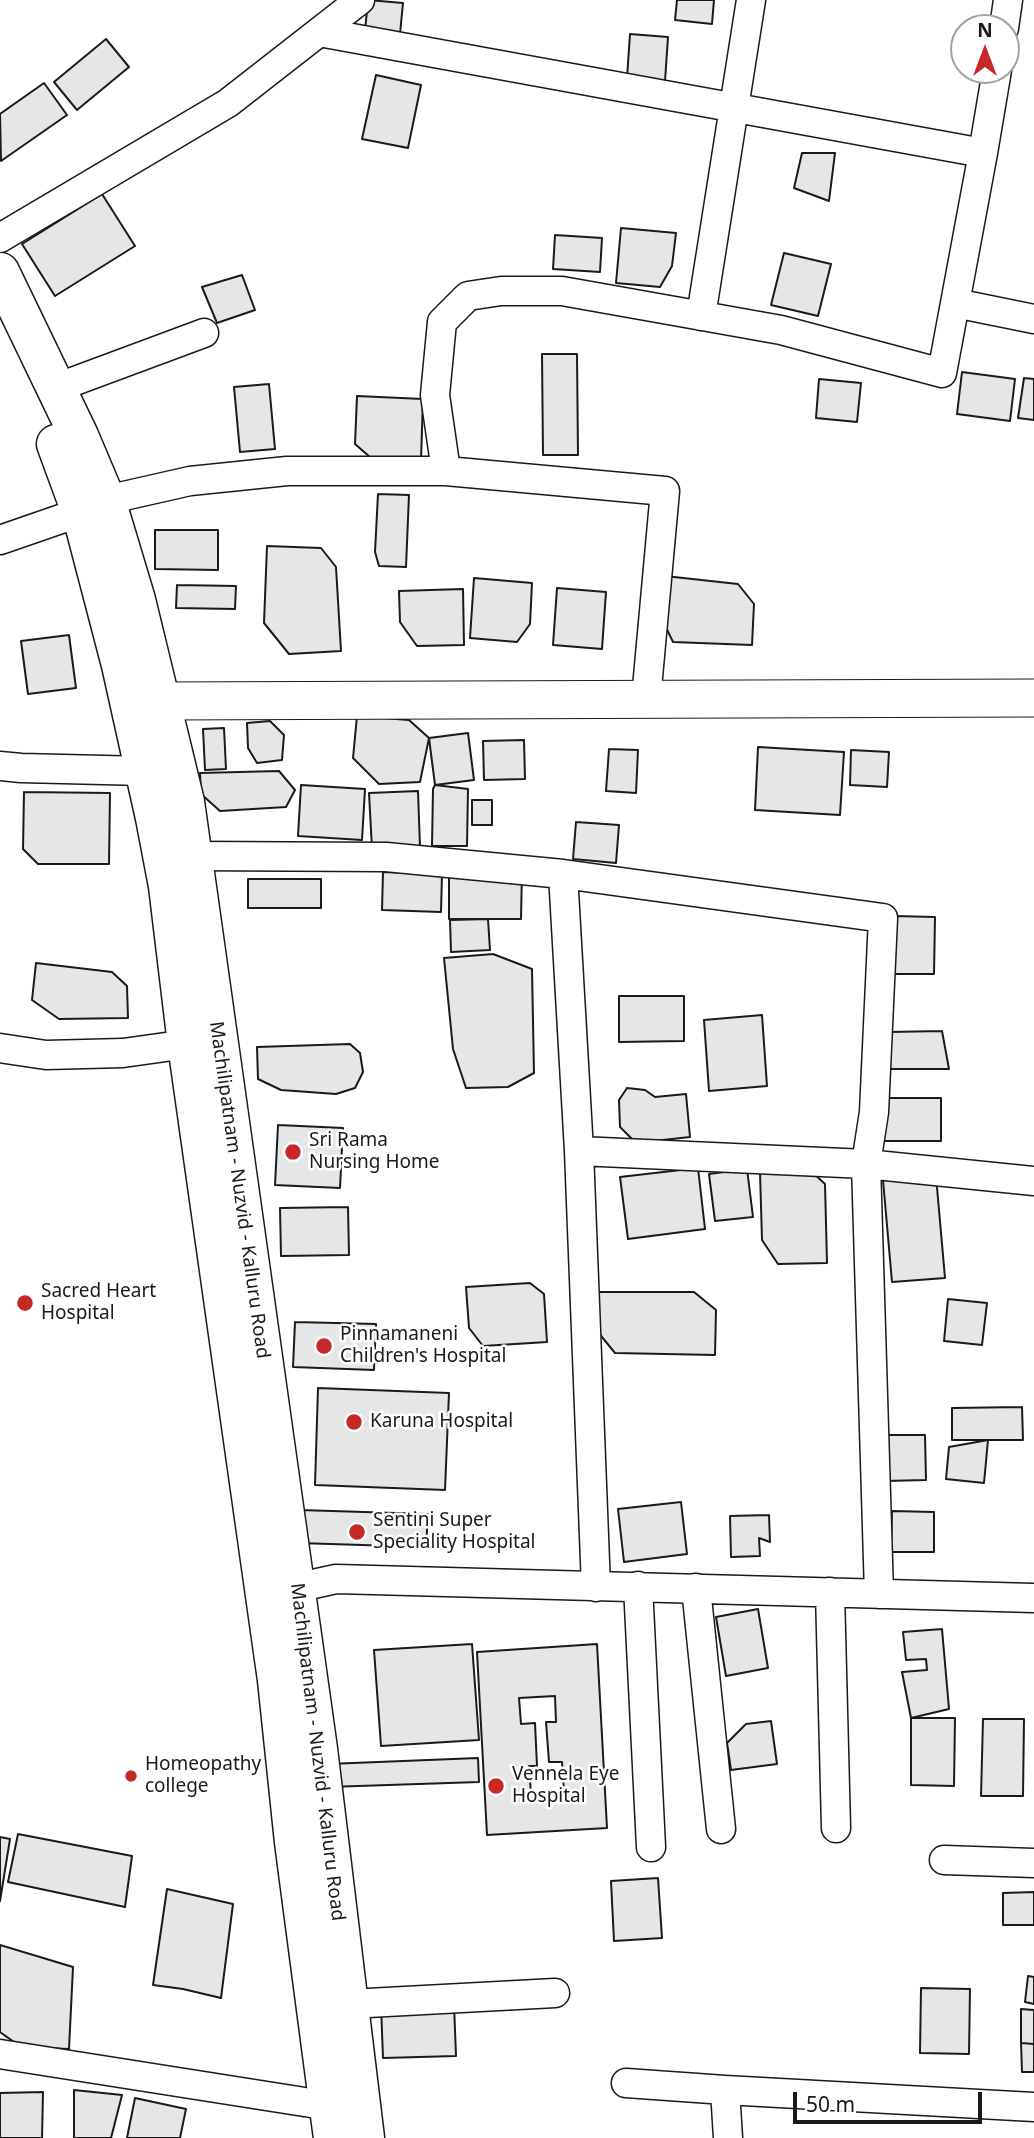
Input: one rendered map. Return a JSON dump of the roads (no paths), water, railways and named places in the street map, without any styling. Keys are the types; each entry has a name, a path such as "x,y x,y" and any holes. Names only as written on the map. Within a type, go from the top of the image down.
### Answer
{"highway":[{"name":"Machilipatnam - Nuzvid - Kalluru Road","path":"0,272 56,388 93,506 121,665 168,886 187,1044 229,1331 279,1587 320,1761 366,2138"},
{"name":"Machilipatnam - Nuzvid - Kalluru Road","path":"0,327 57,446 93,506 136,600 185,802 279,1587 282,1718 294,1842 331,2122"}],"main road":[{"path":"160,701 1034,698"}],"street":[{"path":"0,238 228,103 360,0"},
{"path":"701,316 751,0"},
{"path":"319,33 983,153"},
{"path":"446,471 435,395 442,322 468,296 501,290 562,290 781,330 942,373 995,84"},
{"path":"955,303 1034,319"},
{"path":"56,388 204,333"},
{"path":"0,540 93,506 190,481 287,471 446,471 665,491 646,699"},
{"path":"0,766 145,771"},
{"path":"192,856 386,857 563,874 883,918 874,1112 866,1164 879,1594"},
{"path":"563,874 579,1152 596,1587"},
{"path":"0,1048 46,1055 123,1053 187,1044"},
{"path":"579,1152 866,1164 1034,1181"},
{"path":"279,1587 336,1578 1034,1598"},
{"path":"638,1586 651,1847"},
{"path":"696,1588 721,1829"},
{"path":"830,1592 836,1828"},
{"path":"944,1860 1034,1863"},
{"path":"349,2004 555,1993"},
{"path":"0,2054 331,2122"},
{"path":"626,2083 1034,2107"},
{"path":"725,2090 728,2138"}],"place":[{"name":"Sri Rama Nursing Home","path":"293,1152"},
{"name":"Sacred Heart Hospital","path":"25,1303"},
{"name":"Pinnamaneni Children's Hospital","path":"324,1346"},
{"name":"Karuna Hospital","path":"354,1422"},
{"name":"Sentini Super Speciality Hospital","path":"357,1532"},
{"name":"Homeopathy college","path":"131,1776"},
{"name":"Vennela Eye Hospital","path":"496,1786"}]}
